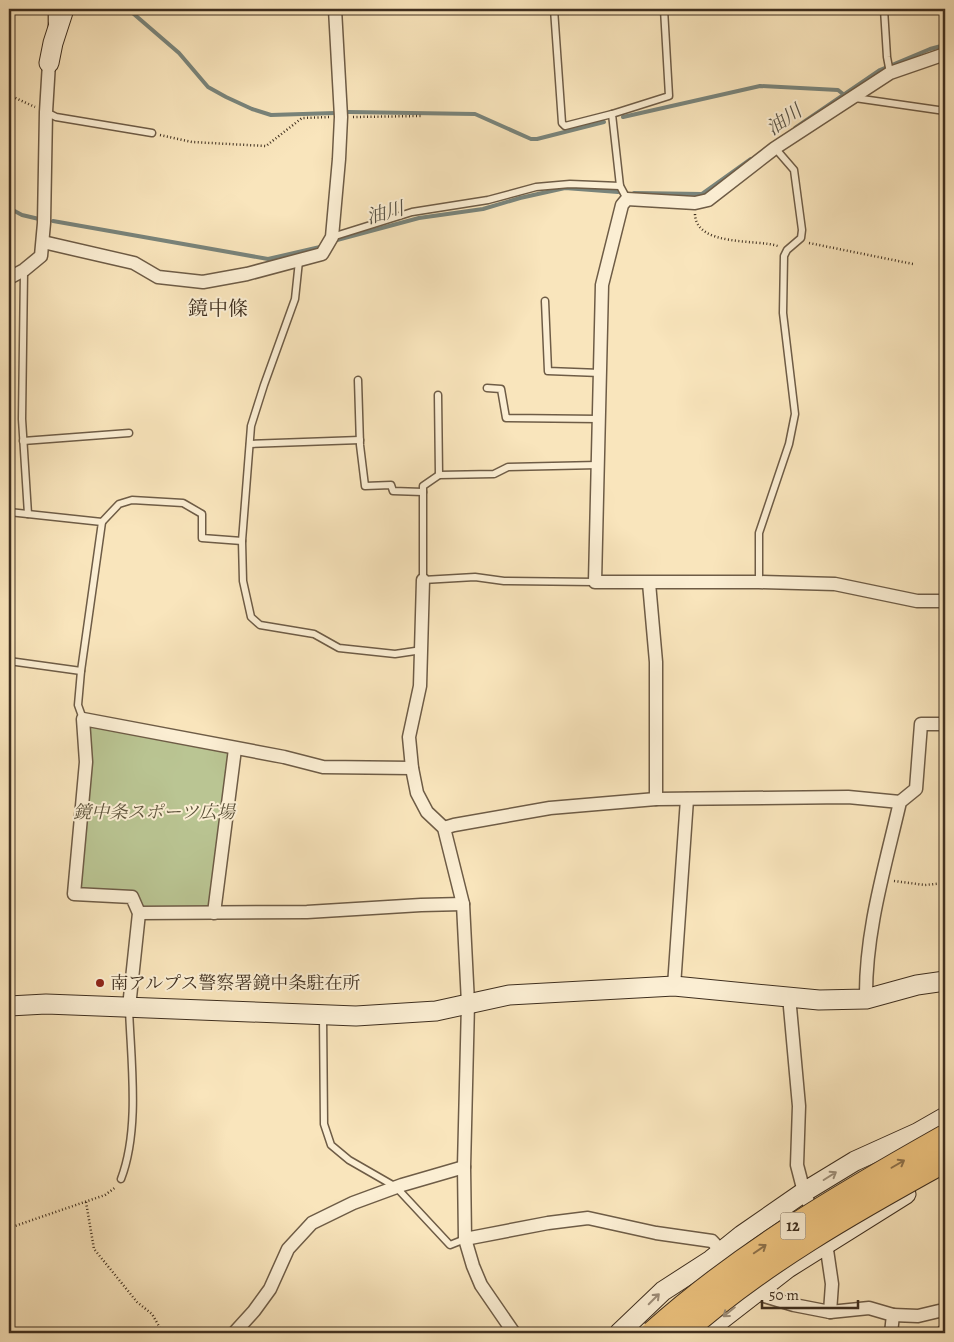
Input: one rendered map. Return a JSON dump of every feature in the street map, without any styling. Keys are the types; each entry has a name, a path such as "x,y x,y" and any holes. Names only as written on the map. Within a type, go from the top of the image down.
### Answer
{"highway":[{"name":"12","path":"653,1333 687,1302 740,1262 792,1227 945,1137"},
{"name":"12","path":"682,1333 747,1282 801,1244 856,1210 945,1160"}],"street":[{"path":"9,278 24,270 41,256 49,63 64,9"},
{"path":"43,242 134,263 158,277 203,282 247,274 322,254 332,238 339,159 341,117 334,9"},
{"path":"945,54 890,70 775,148 708,200 696,203 627,199 622,205 602,285 595,582 835,584 916,601 945,601"},
{"path":"423,580 420,686 409,737 417,794 427,812 444,828 463,904 468,1003 464,1167 465,1239 481,1285 514,1333"},
{"path":"649,582 656,662 656,799"},
{"path":"129,1007 139,913 132,897 74,894 86,762 83,719 284,757 323,767 412,768"},
{"path":"866,999 870,930 900,802 916,789 922,724 945,724"},
{"path":"214,913 235,749"},
{"path":"444,828 454,824 550,808 656,799 848,797 900,802"},
{"path":"674,986 687,799"},
{"path":"139,913 307,912 463,904"},
{"path":"9,1006 46,1004 356,1016 436,1011 509,995 674,986 840,1001 866,999 917,985 945,981"},
{"path":"789,996 799,1106 797,1165 804,1192 826,1243 832,1284 830,1312"},
{"path":"620,1333 663,1291 723,1251 742,1235 804,1192 855,1161 918,1133 945,1117"},
{"path":"234,1333 254,1311 270,1289 288,1249 312,1223 353,1202 464,1167"},
{"path":"704,1333 788,1268 945,1170"},
{"path":"465,1239 548,1223 588,1218 656,1233 712,1241 723,1251 739,1280 753,1294 830,1312 869,1308 893,1315 918,1316 939,1311 945,1312"},
{"path":"891,1333 893,1315"},
{"path":"942,1333 945,1330"}],"lane":[{"path":"52,9 53,43"},
{"path":"554,9 562,124 566,126 669,96 664,9"},
{"path":"884,9 887,57 890,70"},
{"path":"851,97 945,111"},
{"path":"46,112 56,117 152,133"},
{"path":"612,114 620,186 627,199"},
{"path":"759,582 759,533 789,444 795,414 783,313 784,256 787,250 801,238 802,230 794,170 775,148"},
{"path":"332,238 412,212 488,200 536,187 570,184 620,186"},
{"path":"299,261 295,299 251,426 242,541 243,581 251,617 260,625 314,634 339,648 395,654 422,650"},
{"path":"24,270 22,419 28,514"},
{"path":"545,300 548,371 600,373"},
{"path":"358,380 360,440 365,486 391,485 393,491 422,492"},
{"path":"488,388 501,389 506,418 599,419"},
{"path":"438,395 439,475"},
{"path":"23,440 129,433"},
{"path":"250,444 360,440"},
{"path":"595,582 504,581 475,577 423,580 422,492 423,486 439,475 494,474 508,467 598,465"},
{"path":"83,719 78,705 81,671 102,522 119,504 132,500 183,503 202,514 202,538 242,541"},
{"path":"9,512 102,522"},
{"path":"9,661 81,671"},
{"path":"122,1179 126,1168 132,1120 129,1007"},
{"path":"323,1015 324,1124 331,1145 349,1160 396,1187 450,1245 465,1239"}],"path":[{"path":"9,95 46,112"},
{"path":"152,133 192,142 266,146 302,118 421,116"},
{"path":"696,203 694,217 699,226 711,234 725,240 776,245 787,250"},
{"path":"801,238 808,242 912,264"},
{"path":"882,880 925,885 945,883"},
{"path":"9,1228 105,1195 115,1189 122,1179"},
{"path":"86,1202 94,1250 137,1302 152,1314 164,1333"}],"green space":[{"name":"鏡中条スポーツ広場","path":"90,721 235,749 214,913 139,913 132,897 74,894"}],"waterway":[{"path":"128,9 179,53 208,87 226,97 271,115 335,113"},
{"name":"油川","path":"795,128 880,70 930,49 945,45"},
{"path":"623,117 760,86 838,90 843,94"},
{"path":"348,112 475,114 531,139 604,122"},
{"name":"油川","path":"634,193 702,194 751,159"},
{"name":"油川","path":"337,240 419,218 483,209 565,188 618,192"},
{"name":"油川","path":"9,208 22,215 39,219"},
{"name":"油川","path":"53,221 268,259 320,247"}],"place":[{"name":"南アルプス警察署鏡中条駐在所","path":"100,983"}],"district":[{"name":"鏡中條","path":"218,308"}]}
